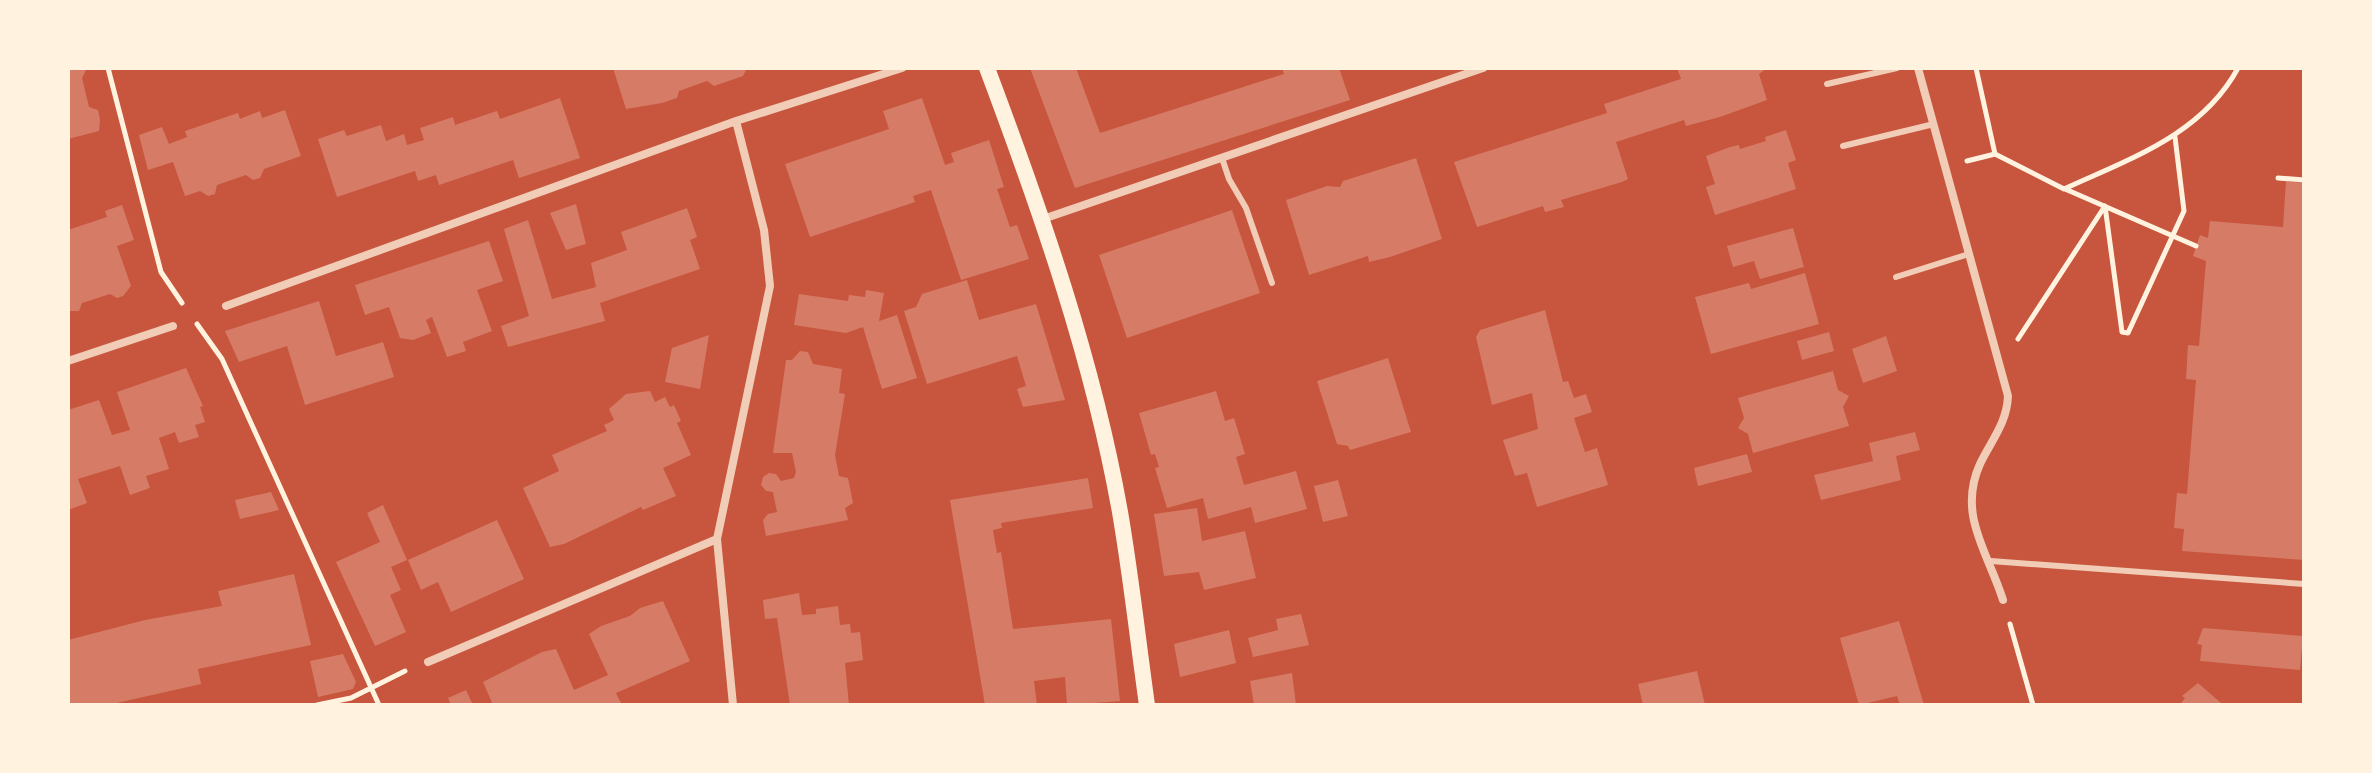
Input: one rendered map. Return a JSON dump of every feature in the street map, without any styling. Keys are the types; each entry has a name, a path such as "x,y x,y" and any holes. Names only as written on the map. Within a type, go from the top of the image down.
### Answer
{"main road":[{"path":"987,68 1043,219 1120,510 1147,705"}],"street":[{"path":"226,306 736,121 902,68"},
{"path":"1043,219 1483,68"},
{"path":"1918,68 2000,367 2007,407 2003,425 1973,482 1971,502 1972,524 1991,561 2003,600"},
{"path":"733,705 717,539 770,286 764,230 736,121"},
{"path":"68,361 173,326"},
{"path":"428,662 717,539"}],"lane":[{"path":"1827,84 1897,68"},
{"path":"1843,146 1934,124"},
{"path":"1222,158 1229,179 1246,208 1272,283"},
{"path":"1896,277 1969,254"},
{"path":"1991,561 2304,584"}],"path":[{"path":"108,68 161,272 222,359 379,705"},
{"path":"1976,68 1995,154"},
{"path":"2064,189 2175,137 2226,90 2238,68"},
{"path":"2105,206 2122,332 2128,333 2184,211 2175,137"},
{"path":"1945,167 1995,154 2064,189 2196,246"},
{"path":"2278,178 2304,180"},
{"path":"2000,367 2105,206"},
{"path":"173,326 226,306"},
{"path":"2003,600 2033,705"},
{"path":"317,705 351,698 428,662"}],"building":[{"path":"68,68 87,68 82,78 89,107 98,110 100,120 99,131 68,139"},
{"path":"613,68 746,70 743,76 714,86 707,81 679,91 677,98 662,103 626,109"},
{"path":"1030,68 1076,68 1100,133 1284,74 1282,68 1339,68 1350,100 1075,188"},
{"path":"1677,68 1767,68 1759,74 1767,100 1720,117 1686,126 1684,120 1616,142 1628,179 1561,200 1564,207 1545,212 1543,206 1477,227 1454,162 1607,113 1604,104 1681,79"},
{"path":"560,98 580,158 519,178 513,160 439,185 436,175 418,181 415,171 337,197 318,139 344,130 347,136 381,125 386,141 404,134 407,145 424,140 420,128 453,117 455,125 497,111 500,119"},
{"path":"922,98 945,165 954,162 951,153 989,140 1004,187 997,189 1010,227 1017,225 1029,259 961,280 931,190 913,196 915,202 810,237 785,164 889,129 883,111"},
{"path":"285,110 301,156 264,169 260,178 253,180 246,175 217,185 215,194 208,196 200,191 185,196 173,162 148,170 139,135 162,127 169,144 187,137 185,131 238,113 240,119 260,111 262,118"},
{"path":"1786,130 1796,160 1788,163 1796,189 1715,215 1706,187 1715,184 1706,156 1730,147 1739,145 1740,149 1766,141 1765,137"},
{"path":"1416,158 1442,239 1390,257 1369,262 1368,256 1309,275 1286,200 1327,186 1340,187 1343,181"},
{"path":"2286,181 2304,183 2304,560 2182,551 2184,529 2174,528 2177,493 2187,494 2196,380 2186,379 2188,345 2199,346 2206,261 2193,256 2200,235 2208,238 2210,221 2283,227"},
{"path":"576,204 586,244 566,250 550,213"},
{"path":"122,205 134,240 117,246 131,286 123,296 117,298 110,294 82,303 79,311 68,311 68,230 107,217 105,211"},
{"path":"687,208 697,237 690,240 700,269 600,303 605,321 508,347 501,326 529,316 504,229 528,220 552,299 596,287 591,263 627,250 621,232"},
{"path":"1232,210 1260,293 1127,338 1099,255"},
{"path":"1793,228 1804,267 1760,279 1754,261 1733,267 1727,246"},
{"path":"489,241 503,281 477,290 492,331 463,342 466,351 447,357 432,317 426,320 431,333 413,340 400,338 389,307 365,315 355,285"},
{"path":"1805,273 1819,324 1711,354 1695,297 1749,283 1751,289"},
{"path":"967,280 979,320 1036,304 1065,400 1023,407 1017,389 1026,386 1017,356 927,384 904,311 916,307 922,294"},
{"path":"866,290 884,293 879,321 897,315 917,378 882,389 863,327 846,333 794,325 799,294 848,301 849,295 865,297"},
{"path":"319,301 336,356 383,342 394,377 305,405 287,346 239,362 225,331"},
{"path":"1545,310 1563,382 1568,381 1574,398 1586,394 1592,412 1574,418 1585,452 1597,448 1608,485 1537,507 1527,473 1515,476 1503,440 1538,429 1532,393 1492,405 1476,337 1480,330"},
{"path":"1829,332 1834,351 1802,360 1797,341"},
{"path":"709,335 700,389 665,382 672,348"},
{"path":"1886,336 1897,371 1863,383 1852,349"},
{"path":"800,351 808,352 813,364 842,369 839,393 845,394 835,455 839,476 848,478 853,503 845,508 848,520 766,536 763,520 768,514 777,512 773,492 766,491 761,485 763,477 769,473 776,474 781,481 794,478 796,472 792,453 773,453 786,360 792,360"},
{"path":"1388,358 1411,432 1350,450 1348,446 1337,444 1317,381"},
{"path":"186,368 203,406 200,407 205,422 195,425 199,437 179,443 175,432 159,438 169,469 146,476 150,488 130,495 120,466 78,479 87,503 68,510 68,410 99,400 112,435 130,430 117,392"},
{"path":"1833,371 1838,390 1849,396 1843,407 1849,426 1753,453 1748,434 1738,428 1744,418 1738,398"},
{"path":"650,391 655,402 665,397 670,407 674,405 681,421 677,423 691,455 663,468 676,496 643,510 641,507 564,544 550,547 523,488 559,471 552,455 607,431 604,425 614,420 609,409 626,394"},
{"path":"1216,391 1225,421 1234,418 1245,454 1236,457 1244,485 1296,471 1307,509 1255,523 1251,507 1208,519 1203,498 1167,508 1155,468 1159,467 1155,454 1151,455 1139,413"},
{"path":"1915,432 1920,450 1896,456 1901,480 1821,500 1814,475 1873,461 1869,443"},
{"path":"1747,454 1752,472 1698,486 1694,468"},
{"path":"1088,478 1093,508 1001,523 1002,528 993,530 997,553 1001,552 1013,629 1111,619 1120,701 1067,705 1065,677 1034,681 1037,705 985,705 950,500"},
{"path":"1338,480 1348,516 1323,522 1314,486"},
{"path":"271,492 279,510 240,519 235,500"},
{"path":"383,505 407,560 391,567 401,590 390,595 406,632 375,646 336,562 380,542 367,513"},
{"path":"1197,508 1202,541 1245,531 1256,578 1204,590 1199,572 1164,576 1154,514"},
{"path":"497,520 524,579 451,612 438,582 421,590 408,560"},
{"path":"294,574 311,645 198,669 201,684 108,705 68,705 68,640 145,620 222,606 218,591"},
{"path":"799,593 802,615 816,614 816,609 838,606 840,625 850,624 851,633 860,632 863,660 845,663 849,705 790,705 777,618 765,619 763,600"},
{"path":"663,601 690,661 616,693 622,705 493,705 483,682 542,652 556,649 574,690 608,675 589,634 601,626 630,616 640,608"},
{"path":"1301,614 1309,645 1253,657 1248,638 1278,630 1276,619"},
{"path":"1899,621 1924,705 1900,705 1897,696 1859,705 1840,638"},
{"path":"2203,628 2303,636 2300,670 2200,661 2202,645 2197,644"},
{"path":"1229,630 1236,663 1180,677 1174,644"},
{"path":"343,654 356,682 353,689 318,697 310,661"},
{"path":"1697,671 1705,705 1643,705 1638,684"},
{"path":"1292,673 1296,705 1254,705 1250,681"},
{"path":"2198,683 2223,705 2180,705 2185,698 2182,696"},
{"path":"466,690 473,705 451,705 448,698"}]}
